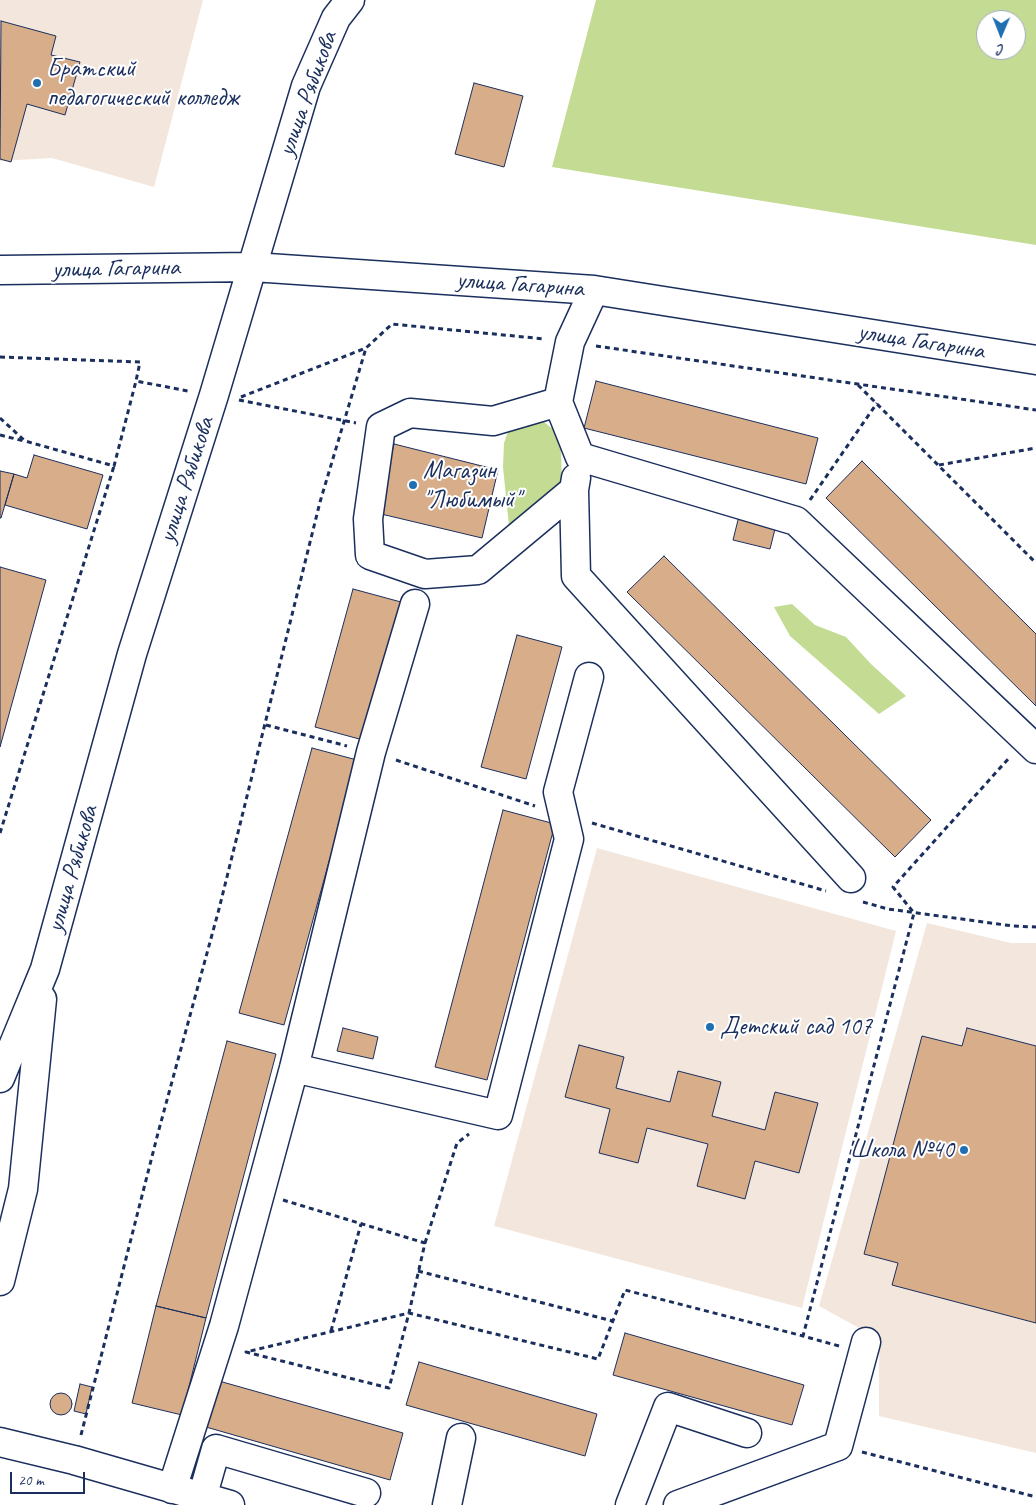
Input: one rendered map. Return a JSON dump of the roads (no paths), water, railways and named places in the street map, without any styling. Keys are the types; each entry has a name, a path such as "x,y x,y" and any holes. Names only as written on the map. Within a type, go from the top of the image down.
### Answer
{"street":[{"name":"улица Рябикова","path":"0,1078 45,969 132,654 214,396 306,86 336,18 350,0"},
{"name":"улица Гагарина","path":"0,270 253,267 594,290 1036,360"},
{"path":"594,290 570,342 558,402 580,457 574,490 576,576 847,891"},
{"path":"558,402 493,421 410,413 381,428 368,519 370,555 425,574 478,570 574,490"},
{"path":"580,457 796,521 1031,744"},
{"path":"172,1489 224,1326 294,1068 371,752 415,604"},
{"path":"294,1068 498,1115 569,838 558,792 589,677"},
{"name":"улица Рябикова","path":"0,1281 7,1217 23,1189 45,969"},
{"path":"678,1505 838,1446 865,1348"},
{"path":"630,1505 668,1408 747,1433"},
{"path":"447,1505 461,1438"},
{"path":"0,1442 74,1460 230,1505"},
{"path":"202,1498 216,1449 366,1493"}],"place":[{"name":"Братский педагогический колледж","path":"37,83"},
{"name":"Магазин \"Любимый\"","path":"413,485"},
{"name":"Детский сад 107","path":"710,1027"},
{"name":"Школа №40","path":"964,1150"}]}
